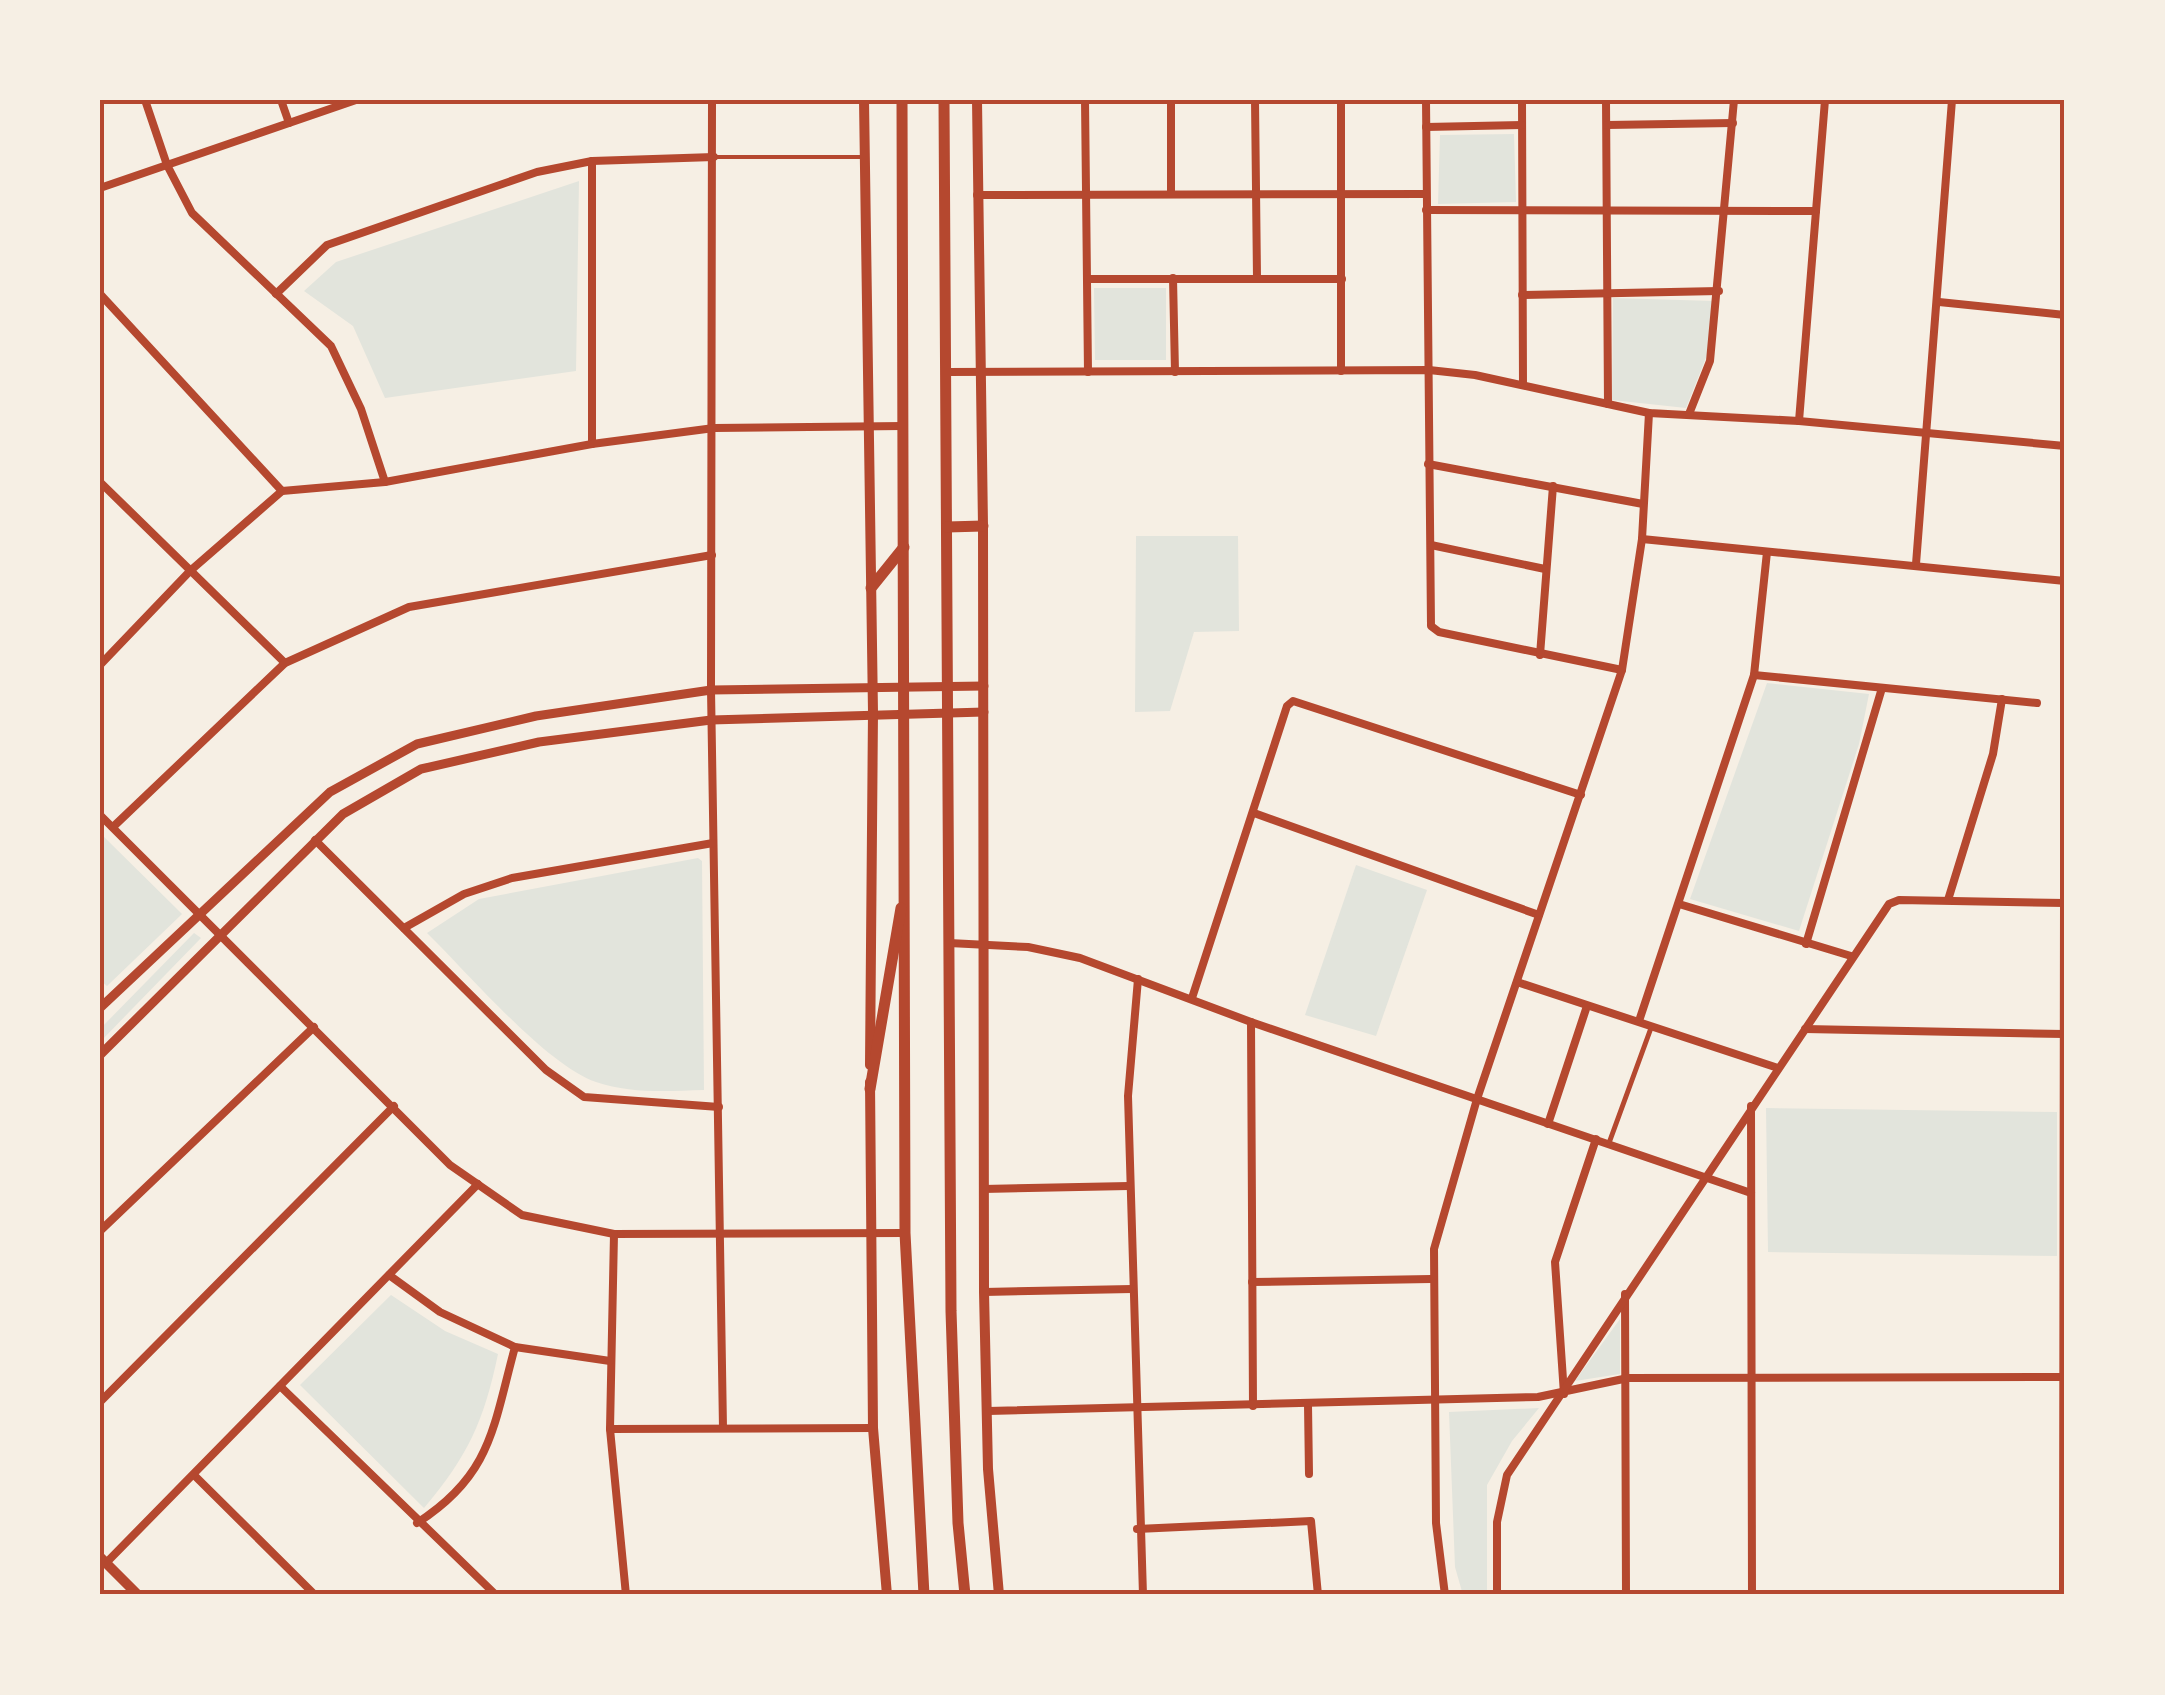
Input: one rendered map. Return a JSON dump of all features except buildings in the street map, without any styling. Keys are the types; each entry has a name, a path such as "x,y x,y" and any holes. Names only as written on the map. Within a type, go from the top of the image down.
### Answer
{"main road":[{"path":"864,100 873,712 869,1234 873,1428 887,1595"},
{"path":"902,100 905,1233 924,1595"},
{"path":"944,100 951,1311 958,1523 966,1595"},
{"path":"976,100 978,372 984,526 984,1292 999,1595"},
{"path":"947,527 984,526"},
{"path":"871,588 904,547"},
{"path":"870,1089 907,874"},
{"path":"103,1560 138,1595"}],"street":[{"path":"145,100 167,165 192,212 330,346 360,408 385,482"},
{"path":"281,100 289,123"},
{"path":"100,188 356,100"},
{"path":"712,100 711,720 723,1234 723,1428"},
{"path":"1085,100 1088,372"},
{"path":"1171,100 1171,194"},
{"path":"1256,100 1258,278"},
{"path":"1341,100 1341,371"},
{"path":"1426,100 1428,464 1434,630 1622,670"},
{"path":"1522,100 1523,385"},
{"path":"1606,100 1608,404"},
{"path":"1688,414 1710,361 1734,100"},
{"path":"1798,421 1825,100"},
{"path":"1916,564 1952,100"},
{"path":"1606,125 1733,123"},
{"path":"1426,126 1522,125"},
{"path":"276,294 327,245 538,172 592,161 714,157"},
{"path":"592,161 592,444"},
{"path":"976,195 1426,194"},
{"path":"1426,210 1816,211"},
{"path":"1173,278 1175,372"},
{"path":"1088,279 1342,278"},
{"path":"1522,295 1718,291"},
{"path":"100,294 282,491"},
{"path":"1939,302 2065,315"},
{"path":"946,372 1429,370 1523,385 1649,413 1798,421 2065,446"},
{"path":"1445,1595 1438,1558 1433,1403 1431,1278 1439,1226 1477,1099 1622,670 1642,539 1649,413"},
{"path":"100,665 190,571 282,491 385,482 592,444 714,428 902,426"},
{"path":"1428,464 1643,504"},
{"path":"101,486 285,663"},
{"path":"1540,655 1553,486"},
{"path":"1642,539 2065,581"},
{"path":"1431,546 1545,568"},
{"path":"1638,1021 1754,675 1767,552"},
{"path":"112,827 285,663 409,607 712,555"},
{"path":"1754,675 2037,703"},
{"path":"100,1008 330,792 417,744 536,716 711,690 984,686"},
{"path":"1806,944 1882,688"},
{"path":"1192,998 1287,706 1298,699 1581,795"},
{"path":"1948,900 1993,754 2002,699"},
{"path":"100,1056 343,814 421,769 539,742 711,720 873,712 984,712"},
{"path":"1254,814 1538,915"},
{"path":"100,815 450,1164 522,1214 614,1234 905,1233"},
{"path":"314,840 546,1070 584,1097 719,1108"},
{"path":"404,928 464,894 512,878 713,843"},
{"path":"1497,1595 1497,1522 1507,1475 1564,1394 1702,1177 1889,904 1899,900 1948,900 2064,903 2063,1595"},
{"path":"1678,904 1851,956"},
{"path":"949,943 1052,951 1751,1193"},
{"path":"1138,979 1130,1048 1129,1186 1142,1595"},
{"path":"1517,982 1778,1068"},
{"path":"1548,1124 1587,1006"},
{"path":"1251,1022 1252,1406"},
{"path":"1610,1143 1652,1025"},
{"path":"100,1232 314,1027"},
{"path":"1805,1029 2064,1034"},
{"path":"100,1402 394,1106"},
{"path":"1751,1106 1752,1595"},
{"path":"1564,1394 1555,1262 1596,1139"},
{"path":"103,1560 194,1474 478,1184"},
{"path":"983,1189 1129,1186"},
{"path":"614,1234 610,1429 626,1595"},
{"path":"389,1275 440,1312 515,1347 610,1361"},
{"path":"1252,1282 1431,1278"},
{"path":"984,1292 1132,1289"},
{"path":"1625,1294 1626,1595"},
{"path":"418,1523 446,1505 474,1476 490,1438 515,1347"},
{"path":"988,1410 1433,1403 1564,1394 1628,1378 2064,1377"},
{"path":"280,1386 496,1595"},
{"path":"1308,1405 1309,1474"},
{"path":"610,1429 873,1428"},
{"path":"194,1474 315,1595"},
{"path":"1137,1528 1311,1521 1318,1595"}],"lane":[{"path":"714,157 864,157"}],"shaded area":[{"path":"1514,134 1516,202 1438,204 1440,135"},
{"path":"579,181 576,371 385,398 353,326 304,291 336,262"},
{"path":"1094,288 1166,288 1166,360 1095,360"},
{"path":"1613,298 1714,301 1707,355 1686,408 1612,400"},
{"path":"1136,536 1238,536 1239,631 1194,632 1170,711 1135,712"},
{"path":"1767,683 1869,694 1859,744 1799,931 1690,899"},
{"path":"100,833 182,914 107,986 100,980"},
{"path":"698,858 702,861 704,1090 623,1088 596,1082 576,1072 531,1038 427,933 479,899"},
{"path":"1356,865 1427,890 1376,1036 1305,1015"},
{"path":"194,933 201,938 100,1042 100,1029"},
{"path":"1766,1108 2057,1112 2057,1256 1768,1252"},
{"path":"391,1295 445,1331 498,1354 472,1437 424,1508 300,1385"},
{"path":"1620,1319 1620,1374 1575,1381"},
{"path":"1539,1408 1512,1441 1487,1485 1487,1595 1463,1595 1455,1567 1449,1412"}]}
